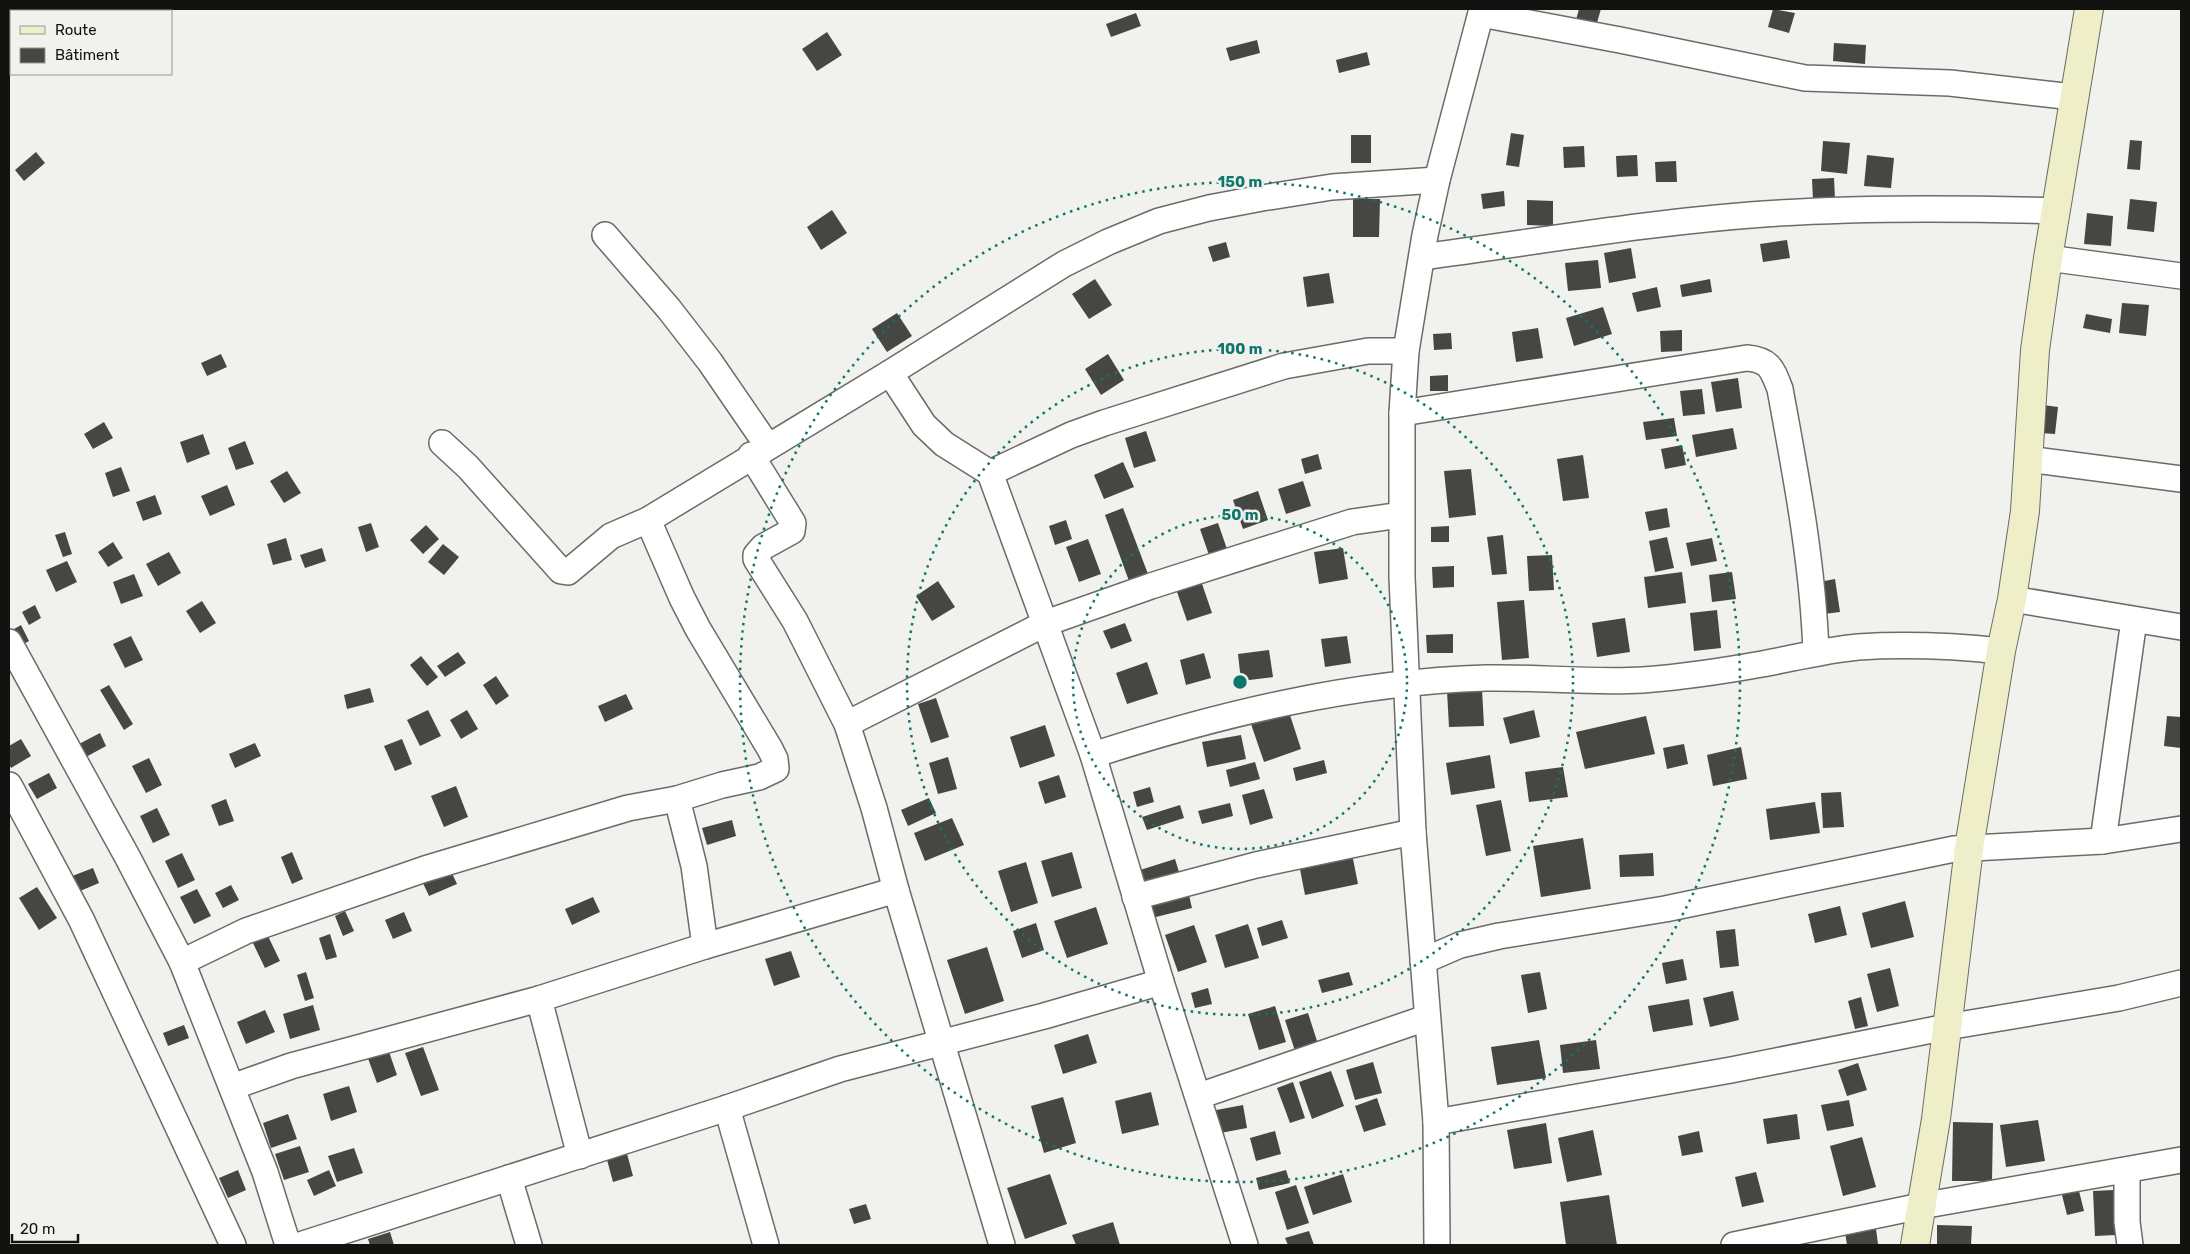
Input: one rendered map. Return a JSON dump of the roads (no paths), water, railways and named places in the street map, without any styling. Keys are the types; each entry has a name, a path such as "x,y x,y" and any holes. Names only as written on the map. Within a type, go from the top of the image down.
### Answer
{"street":[{"path":"1915,1245 1936,1119 1969,848 2001,651 2012,599 2025,511 2035,350 2073,97 2089,9"},
{"path":"1434,1242 1436,1122 1412,832 1401,515 1402,413 1406,351 1437,180 1481,11 1805,78 1950,83 2073,97"},
{"path":"442,444 468,467 561,571 568,572 611,536 648,520 759,450 890,373 1064,264 1108,242 1160,221 1209,208 1332,186 1437,180"},
{"path":"1422,257 1656,225 1764,214 1938,208 2056,211"},
{"path":"605,235 669,309 710,362 759,450 791,518 793,527 789,534 763,547 756,555 756,559 795,621 847,724 874,808 896,890 1002,1245"},
{"path":"2048,258 2181,276"},
{"path":"990,473 1104,423 1284,366 1320,358 1368,351 1406,351"},
{"path":"1402,413 1747,358 1759,359 1774,372 1780,389 1804,520 1812,587 1816,653"},
{"path":"890,373 924,425 944,444 990,473 1093,755 1161,982 1199,1096 1245,1245"},
{"path":"2028,459 2181,479"},
{"path":"847,724 1046,623 1151,586 1344,525 1401,515"},
{"path":"182,962 246,931 425,869 628,808 677,799 770,774 776,769 775,760 698,629 682,598 648,520"},
{"path":"2012,599 2181,627"},
{"path":"2103,841 2134,620"},
{"path":"9,642 128,858 182,962 265,1172 288,1245"},
{"path":"1093,755 1158,734 1244,712 1320,696 1407,684 1487,678 1643,680 1701,674 1858,647 1956,646 2001,651"},
{"path":"9,785 81,919 233,1245"},
{"path":"677,799 694,866 705,946"},
{"path":"1423,961 1460,945 1499,936 1665,909 1954,849 2103,841 2181,829"},
{"path":"1135,897 1256,865 1412,832"},
{"path":"232,1087 307,1061 539,999 705,946 896,890"},
{"path":"300,1245 580,1156 840,1069 1044,1016 1161,982"},
{"path":"1436,1122 1731,1070 1947,1027 2119,998 2181,983"},
{"path":"539,999 580,1156"},
{"path":"1199,1096 1426,1018"},
{"path":"727,1108 766,1245"},
{"path":"1734,1245 1921,1206 2181,1160"},
{"path":"2127,1170 2130,1245"},
{"path":"509,1178 529,1245"}]}
